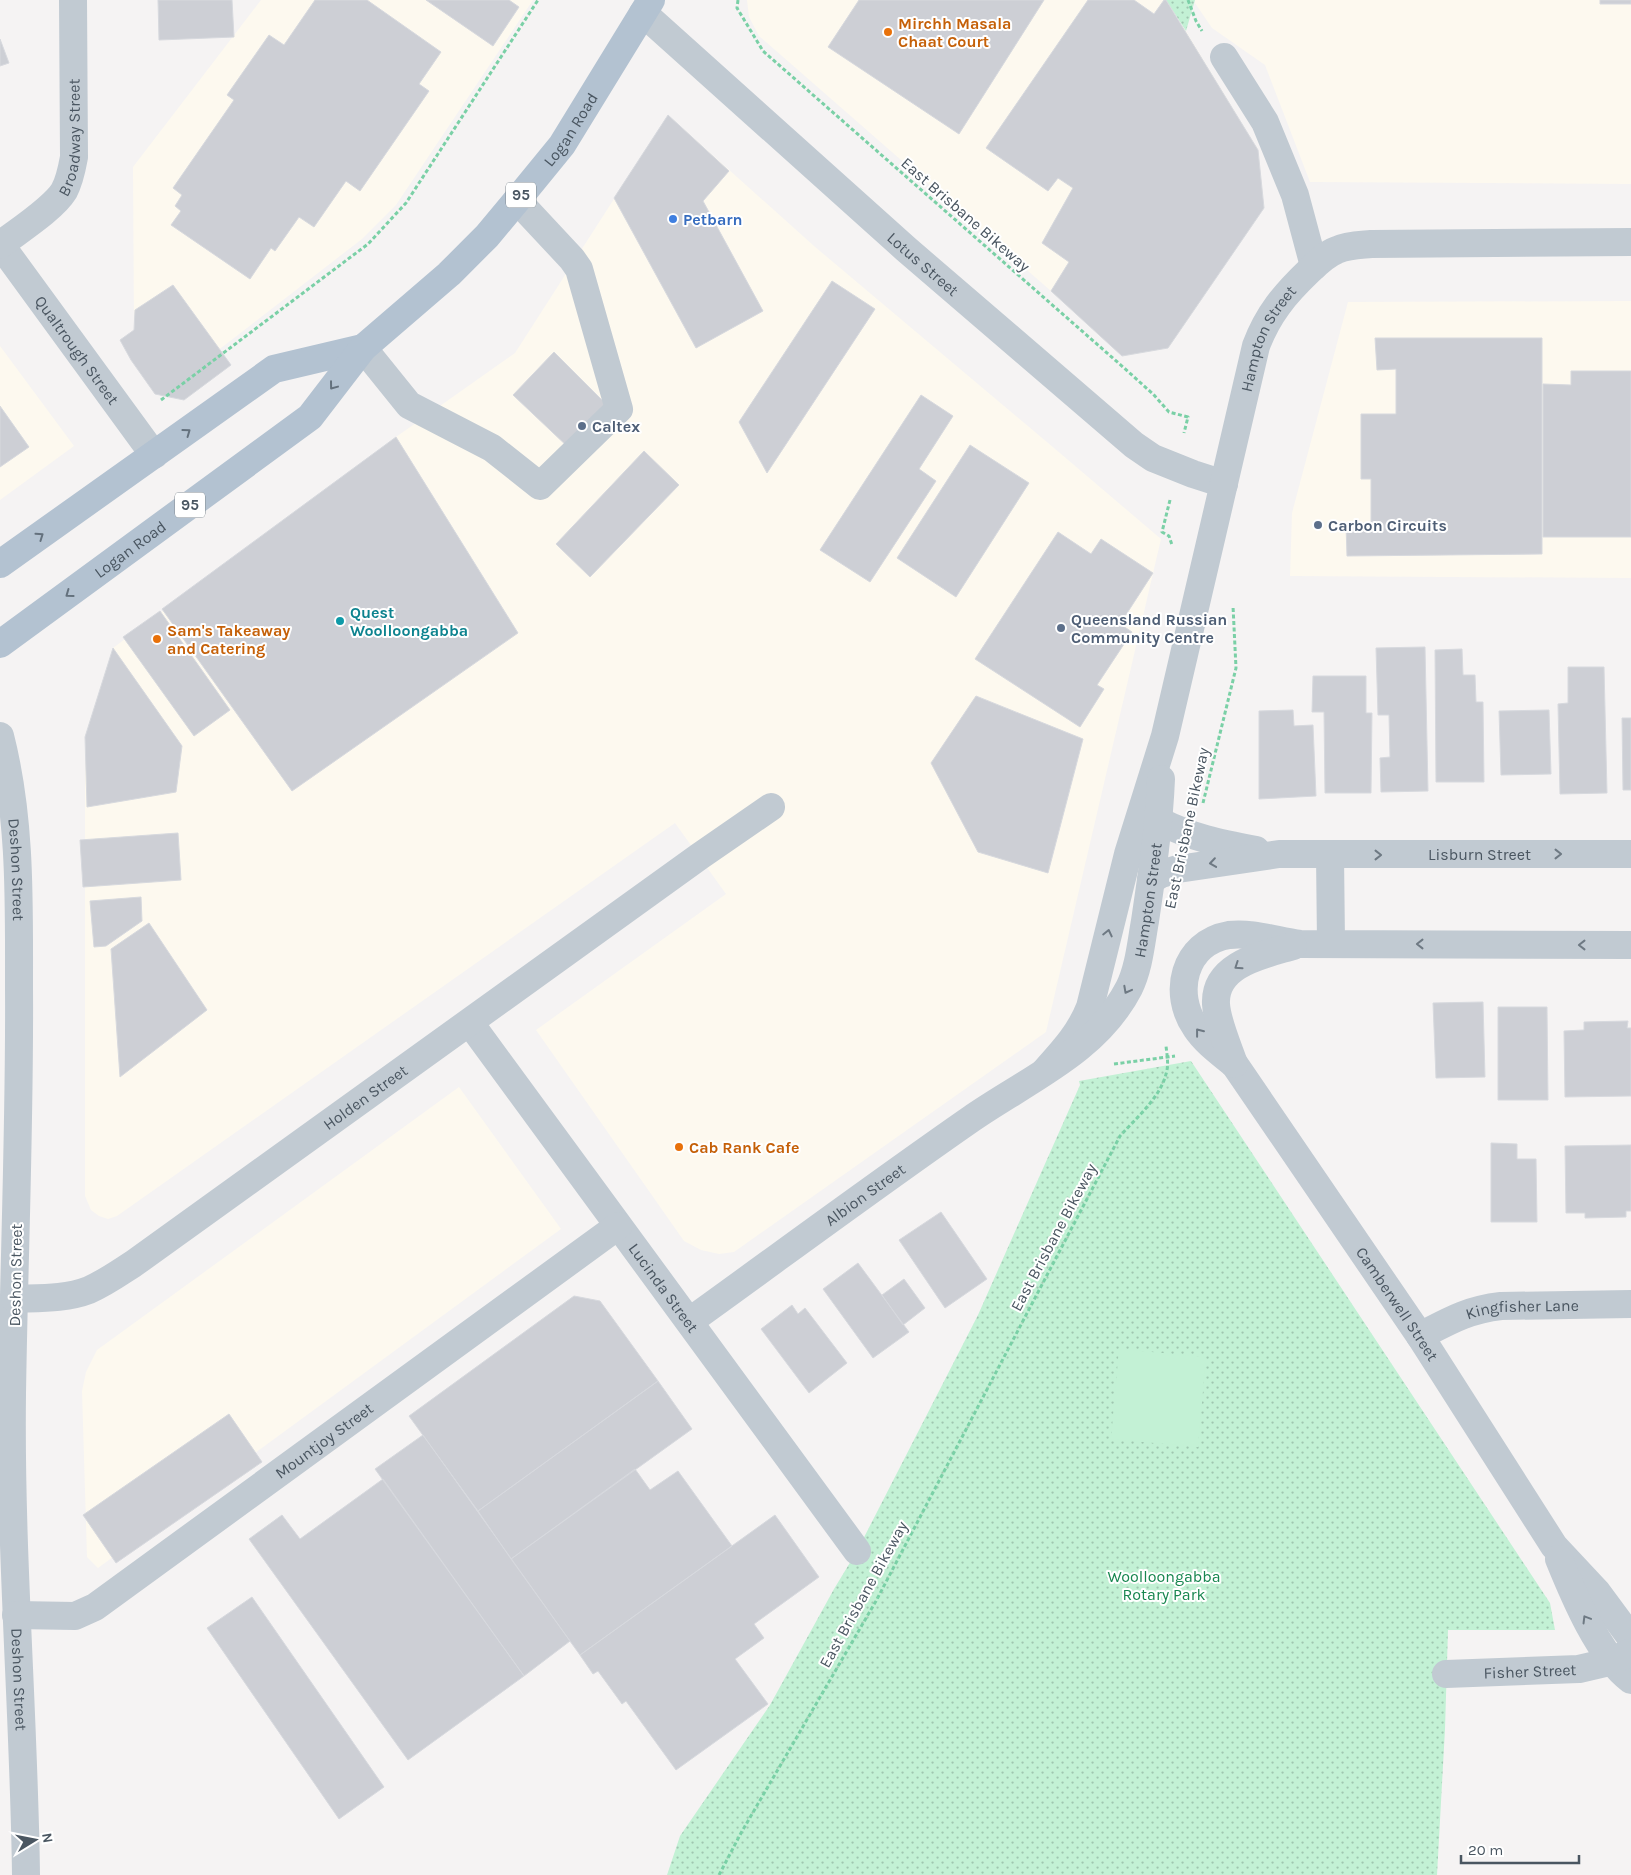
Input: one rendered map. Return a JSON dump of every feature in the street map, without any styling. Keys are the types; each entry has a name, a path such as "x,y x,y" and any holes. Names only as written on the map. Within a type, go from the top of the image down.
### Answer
{"main road":[{"name":"Logan Road","path":"0,644 310,417 363,348 449,274 487,236 517,200 562,145 647,6"},
{"name":"Logan Road","path":"0,564 274,368 363,348"}],"street":[{"name":"Broadway Street","path":"0,245 52,205 63,192 70,175 74,157 73,0"},
{"name":"Lotus Street","path":"647,6 906,249 1134,445 1153,458 1224,484"},
{"path":"1224,57 1265,122 1295,195 1314,266"},
{"path":"363,348 409,405 492,448 540,486 619,410 579,269 517,200"},
{"name":"Hampton Street","path":"1075,1046 1090,1007 1128,854 1165,736 1256,346 1284,295 1314,266 1336,250 1360,245 1631,242"},
{"name":"Qualtrough Street","path":"0,245 154,455"},
{"name":"Deshon Street","path":"0,736 9,777 15,819 18,870 19,1090 12,1396 16,1615 25,1794 26,1875"},
{"name":"Hampton Street","path":"1075,1046 1102,1028 1113,1014 1130,986 1139,958 1158,821 1165,736"},
{"name":"Holden Street","path":"14,1299 65,1296 100,1285 149,1253 700,856 771,807"},
{"name":"Lisburn Street","path":"1158,821 1180,832 1198,838 1279,854"},
{"name":"Lisburn Street","path":"1151,880 1161,874 1178,869 1279,854 1631,854"},
{"path":"1330,855 1331,944"},
{"name":"Camberwell Street","path":"1300,944 1249,935 1223,936 1206,945 1188,965 1184,977 1183,990 1188,1014 1196,1029 1205,1039 1235,1065 1420,1336 1554,1546 1597,1592 1631,1638"},
{"path":"1300,944 1631,945"},
{"name":"Camberwell Street","path":"1235,1065 1216,1005 1218,991 1222,983 1242,963 1300,944"},
{"name":"Lucinda Street","path":"470,1023 858,1551"},
{"name":"Albion Street","path":"690,1322 972,1118 1045,1071 1075,1046"},
{"name":"Mountjoy Street","path":"16,1615 75,1616 95,1607 618,1226"},
{"name":"Kingfisher Lane","path":"1420,1336 1457,1316 1480,1308 1631,1304"},
{"name":"Camberwell Street","path":"1554,1546 1576,1602 1625,1664"},
{"name":"Fisher Street","path":"1446,1674 1570,1670 1625,1664"}],"path":[{"path":"161,400 368,244 406,203 538,0"},
{"name":"East Brisbane Bikeway","path":"738,0 737,8 763,51 1153,394 1169,412 1188,417 1184,432"},
{"path":"1166,518 1162,532 1169,536 1173,544 1171,550"},
{"name":"East Brisbane Bikeway","path":"1198,838 1207,782 1236,668 1233,605"},
{"name":"East Brisbane Bikeway","path":"719,1875 741,1833 876,1601 1120,1136 1159,1090 1167,1072 1165,1044"},
{"path":"1108,1064 1182,1055"}],"shaded area":[{"path":"261,0 533,0 396,205 362,239 173,385 134,330 133,167"},
{"path":"747,0 1166,0 1258,150 1264,208 1168,348 1122,356 1051,291 759,36 749,17"},
{"path":"1195,0 1631,0 1631,184 1310,182 1265,65 1212,28 1195,3"},
{"path":"668,115 814,246 1161,539 1046,1032 734,1252 719,1254 701,1250 684,1241 536,1030 726,894 675,823 117,1216 108,1219 99,1216 91,1210 85,1196 85,737 113,648 396,437 515,353"},
{"path":"1631,301 1631,578 1290,576 1292,513 1348,302"},
{"path":"0,346 74,446 0,500"},
{"path":"459,1087 561,1229 98,1568 87,1557 82,1391 86,1372 97,1350"}],"green space":[{"path":"1166,0 1195,0 1186,31"},
{"name":"Woolloongabba Rotary Park","path":"1191,1061 1550,1603 1555,1630 1448,1630 1437,1875 667,1875 680,1836 770,1705 857,1551 978,1315 1080,1085 1079,1081"},
{"path":"1119,1349 1206,1357 1198,1447 1111,1439"}],"building":[{"path":"158,0 232,0 234,37 159,40"},
{"path":"315,0 367,0 441,52 419,84 429,91 360,191 346,181 314,227 299,217 275,251 271,248 250,279 171,225 181,211 175,206 182,195 173,188 234,100 227,95 269,35 284,45"},
{"path":"426,0 509,0 519,7 493,46"},
{"path":"859,0 1044,0 959,134 828,47"},
{"path":"1088,0 1134,0 1154,14 1164,0 1166,0 1258,150 1264,208 1168,348 1122,356 1051,291 1069,262 1042,243 1073,188 1058,178 1048,191 986,148"},
{"path":"1600,0 1631,0 1631,4 1600,4"},
{"path":"0,39 9,63 0,66"},
{"path":"668,115 729,171 703,201 763,311 696,348 614,198"},
{"path":"832,281 875,309 767,473 739,422"},
{"path":"173,285 231,365 184,400 155,394 131,360 120,340 134,330 135,310"},
{"path":"1375,338 1542,338 1542,554 1347,556 1346,524 1371,523 1371,479 1361,479 1361,414 1396,414 1396,369 1377,370"},
{"path":"554,352 608,406 569,448 513,395"},
{"path":"1571,371 1631,371 1631,537 1543,537 1543,384 1571,385"},
{"path":"921,395 953,416 919,469 936,481 870,582 820,550"},
{"path":"0,406 29,447 0,467"},
{"name":"Quest Woolloongabba","path":"396,437 518,633 292,791 162,609"},
{"path":"970,445 1029,483 956,597 897,558"},
{"path":"644,451 679,485 590,577 556,544"},
{"name":"Queensland Russian Community Centre","path":"1058,532 1091,554 1101,539 1153,573 1120,624 1132,632 1097,685 1104,689 1080,727 975,659"},
{"path":"160,611 230,710 194,736 123,637"},
{"path":"1425,647 1428,791 1381,792 1380,758 1390,757 1389,715 1378,715 1376,648"},
{"path":"113,648 182,746 176,792 87,807 85,737"},
{"path":"1462,649 1463,675 1475,675 1476,702 1483,702 1484,782 1436,782 1435,650"},
{"path":"1568,667 1604,667 1607,793 1560,794 1558,704 1568,703"},
{"path":"1313,676 1366,676 1366,713 1372,713 1371,793 1325,793 1324,712 1312,712"},
{"path":"976,696 1083,739 1048,873 978,852 931,763"},
{"path":"1293,710 1294,726 1313,725 1316,796 1259,799 1259,711"},
{"path":"1549,710 1551,774 1501,775 1499,711"},
{"path":"1622,718 1631,718 1631,790 1623,790"},
{"path":"178,833 181,880 83,887 80,840"},
{"path":"141,897 142,921 106,946 94,947 90,901"},
{"path":"149,923 207,1010 120,1077 111,949"},
{"path":"1483,1002 1485,1077 1436,1078 1433,1003"},
{"path":"1498,1007 1547,1007 1548,1100 1498,1100"},
{"path":"1628,1021 1627,1028 1631,1028 1631,1096 1565,1097 1564,1031 1584,1030 1584,1022"},
{"path":"1491,1143 1517,1144 1517,1159 1536,1159 1537,1222 1491,1222"},
{"path":"1631,1145 1631,1211 1626,1211 1626,1217 1585,1218 1585,1213 1566,1213 1565,1146"},
{"path":"941,1212 987,1279 945,1308 899,1240"},
{"path":"858,1263 909,1332 873,1358 823,1289"},
{"path":"904,1279 925,1308 903,1325 882,1295"},
{"path":"574,1296 600,1301 658,1381 478,1511 409,1416"},
{"path":"792,1305 798,1314 805,1308 847,1363 809,1393 761,1329"},
{"path":"658,1381 692,1429 511,1559 478,1511"},
{"path":"229,1414 262,1462 116,1563 83,1515"},
{"path":"423,1435 570,1641 524,1676 375,1469"},
{"path":"635,1469 650,1490 678,1471 732,1546 580,1655 511,1559"},
{"path":"383,1479 524,1676 408,1760 249,1539 282,1515 300,1539"},
{"path":"775,1515 819,1577 754,1624 764,1638 735,1659 768,1704 676,1770 626,1701 622,1704 598,1671 593,1674 580,1655"},
{"path":"252,1597 384,1787 339,1819 207,1628"}],"place":[{"name":"Mirchh Masala Chaat Court","path":"888,32"},
{"name":"Petbarn","path":"673,219"},
{"name":"Caltex","path":"582,426"},
{"name":"Carbon Circuits","path":"1318,525"},
{"name":"Quest Woolloongabba","path":"340,621"},
{"name":"Queensland Russian Community Centre","path":"1061,628"},
{"name":"Sam's Takeaway and Catering","path":"157,639"},
{"name":"Cab Rank Cafe","path":"679,1147"}]}
